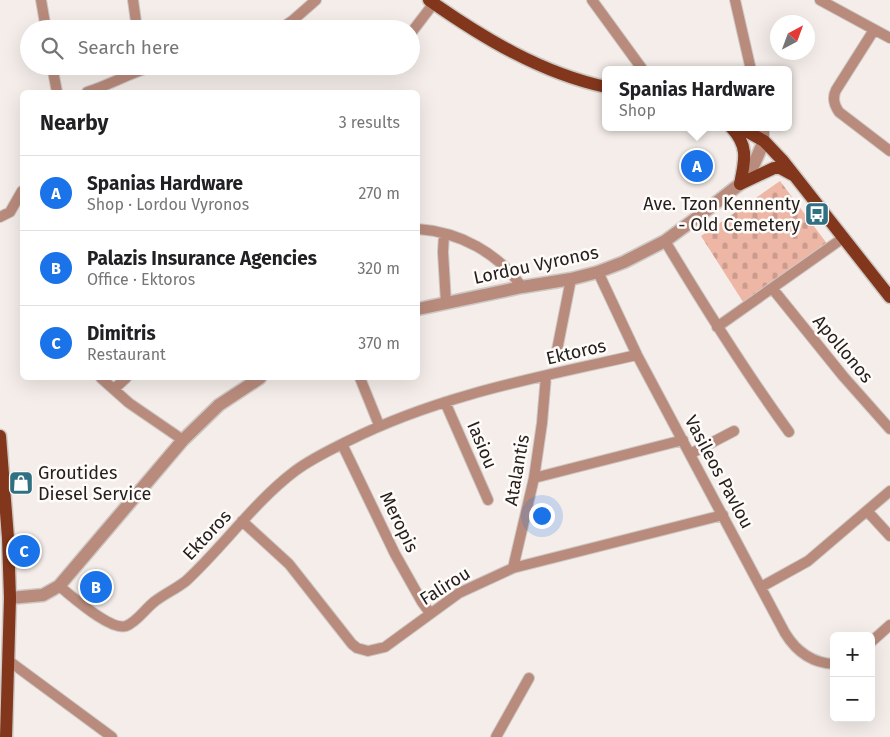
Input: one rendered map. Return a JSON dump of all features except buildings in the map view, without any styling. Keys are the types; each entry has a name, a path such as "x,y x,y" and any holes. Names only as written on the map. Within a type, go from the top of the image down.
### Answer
{"main road":[{"path":"432,2 493,42 523,58 554,72 602,86"},
{"path":"734,131 741,139 745,153 740,184"},
{"path":"746,131 764,141 795,176 890,297"},
{"path":"740,184 774,168 780,168 795,176"},
{"path":"0,436 2,496 10,598 5,629 9,661 6,737"}],"street":[{"path":"41,0 44,20"},
{"path":"133,0 136,20"},
{"path":"293,20 316,0"},
{"path":"592,0 640,66"},
{"path":"735,0 750,66"},
{"path":"820,0 890,38"},
{"path":"420,20 432,2"},
{"path":"874,30 836,90 833,98 839,112 890,151"},
{"path":"54,75 57,90"},
{"path":"110,89 132,75"},
{"path":"764,131 764,141"},
{"name":"Lordou Vyronos","path":"420,310 522,287 570,280 598,272 665,241 740,184 754,164 764,141"},
{"path":"0,217 10,212 20,194"},
{"path":"420,229 444,234 485,250 512,273 522,287"},
{"path":"444,234 442,248 446,303"},
{"path":"717,327 843,238"},
{"path":"665,241 717,327 760,393 789,432"},
{"name":"Vasileos Pavlou","path":"598,272 637,355 784,633 792,645 804,655 816,661 830,663"},
{"path":"557,350 570,280"},
{"name":"Apollonos","path":"772,288 843,376 890,429"},
{"name":"Ektoros","path":"59,586 106,622 119,627 127,626 153,602 186,581 281,482 296,470 342,444 379,425 482,390 637,355"},
{"name":"Atalantis","path":"513,568 534,478 542,423 546,376"},
{"path":"103,380 129,403 183,440"},
{"path":"114,389 124,380"},
{"path":"10,598 43,595 59,586 183,440 219,405 257,380"},
{"path":"361,380 379,425"},
{"name":"Iasiou","path":"445,402 488,500"},
{"path":"690,454 734,431"},
{"path":"534,478 683,440"},
{"name":"Meropis","path":"342,444 395,554 430,613"},
{"path":"761,587 800,567 868,512 890,491"},
{"path":"868,512 890,536"},
{"name":"Falirou","path":"242,521 289,564 357,648 368,651 385,647 459,593 513,568 723,515"},
{"path":"875,638 890,625"},
{"path":"9,661 112,737"},
{"path":"496,737 529,678"}],"green space":[{"path":"780,181 828,245 745,305 701,236"}],"place":[{"name":"Spanias Hardware","path":"697,166"},
{"name":"Ave. Tzon Kennenty - Old Cemetery","path":"817,214"},
{"name":"Groutides Diesel Service","path":"21,483"},
{"name":"Dimitris","path":"24,551"},
{"name":"Palazis Insurance Agencies","path":"96,587"}]}
